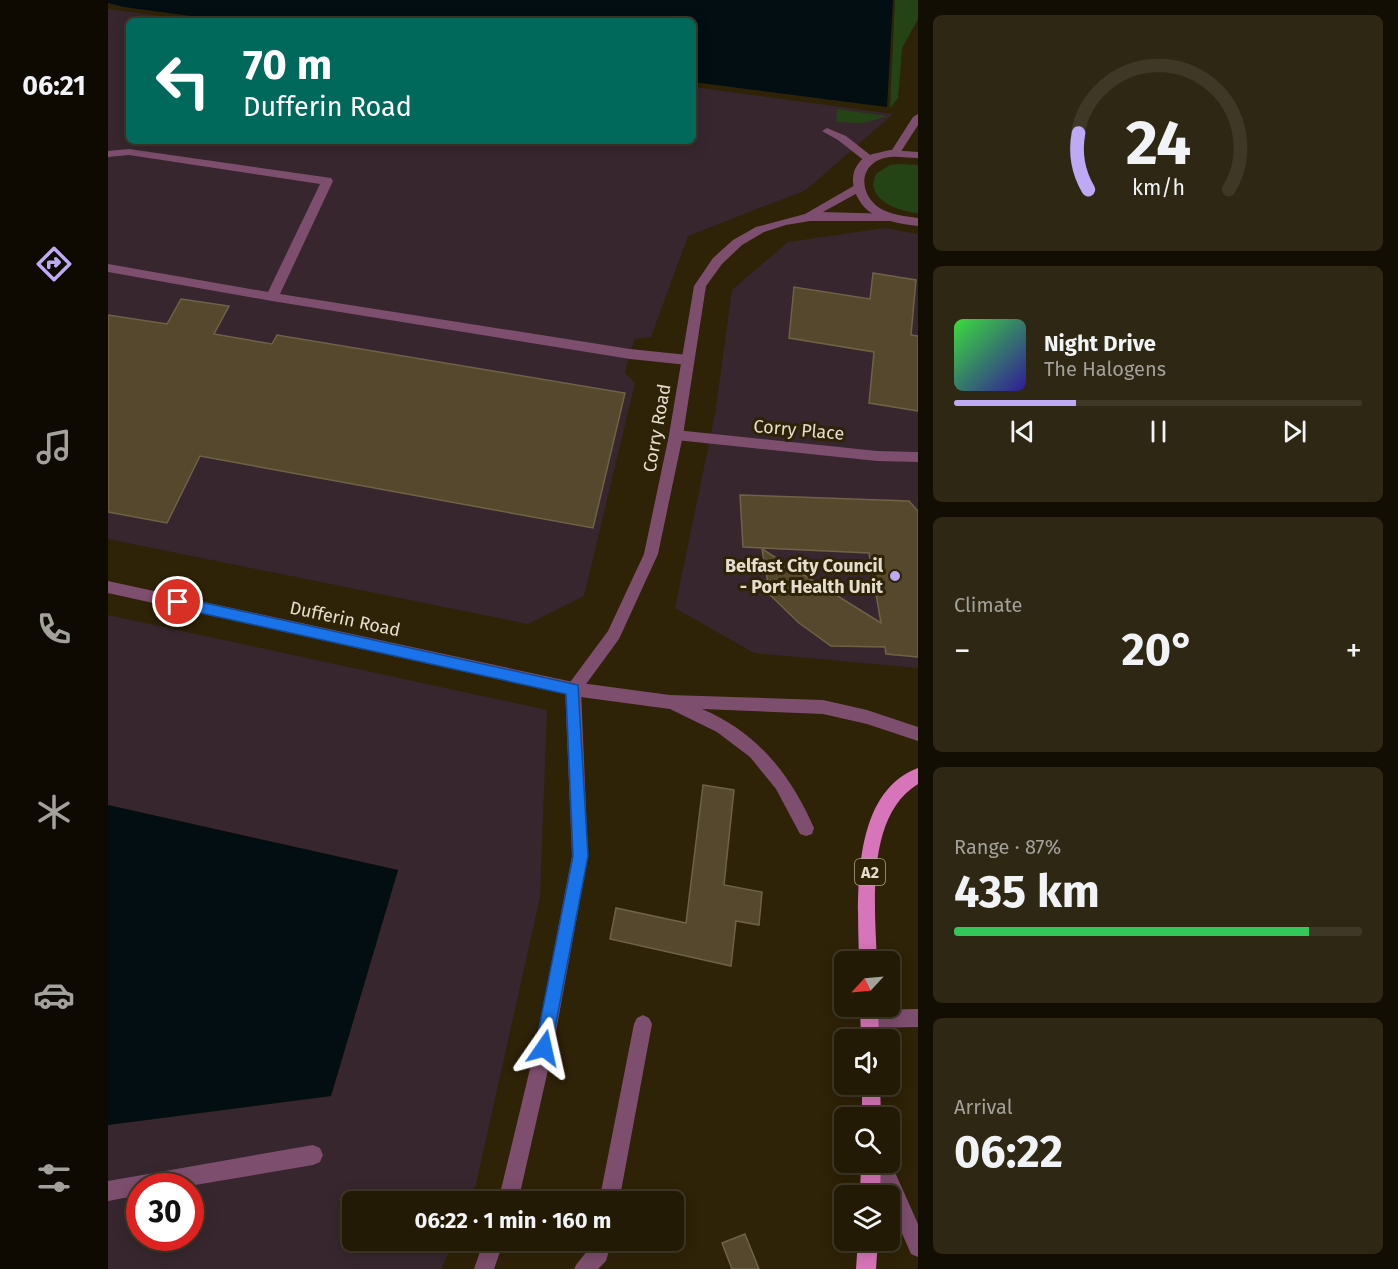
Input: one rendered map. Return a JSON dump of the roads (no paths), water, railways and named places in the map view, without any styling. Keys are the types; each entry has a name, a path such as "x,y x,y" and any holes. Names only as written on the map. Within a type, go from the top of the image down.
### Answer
{"main road":[{"name":"A2","path":"868,951 870,854 881,813 897,788 918,775"},
{"path":"866,1269 867,1251"}],"street":[{"path":"895,153 918,117"},
{"path":"827,131 842,138 870,160"},
{"path":"108,154 129,152 327,181 272,297"},
{"path":"893,218 876,210 863,200 856,188 858,172 870,160 895,153 918,155"},
{"name":"Corry Road","path":"807,216 856,188"},
{"name":"Corry Road","path":"573,689 614,635 651,554 676,435 700,286 712,264 724,251 754,232 770,225 807,216 847,215 918,222"},
{"path":"108,268 272,297 630,354 688,360"},
{"name":"Corry Place","path":"676,435 817,450 918,457"},
{"name":"Dufferin Road","path":"108,587 573,689 670,702"},
{"path":"511,1191 544,1048 580,856 573,689"},
{"path":"670,702 738,734 768,763 790,794 806,828"},
{"path":"670,702 823,707 867,717 918,734"},
{"path":"900,1016 918,1018"},
{"path":"611,1191 643,1024"},
{"path":"108,1191 313,1155"},
{"path":"885,1173 918,1247"},
{"path":"484,1269 490,1251"},
{"path":"584,1269 600,1251"}],"place":[{"name":"Belfast City Council - Port Health Unit","path":"895,576"}]}
